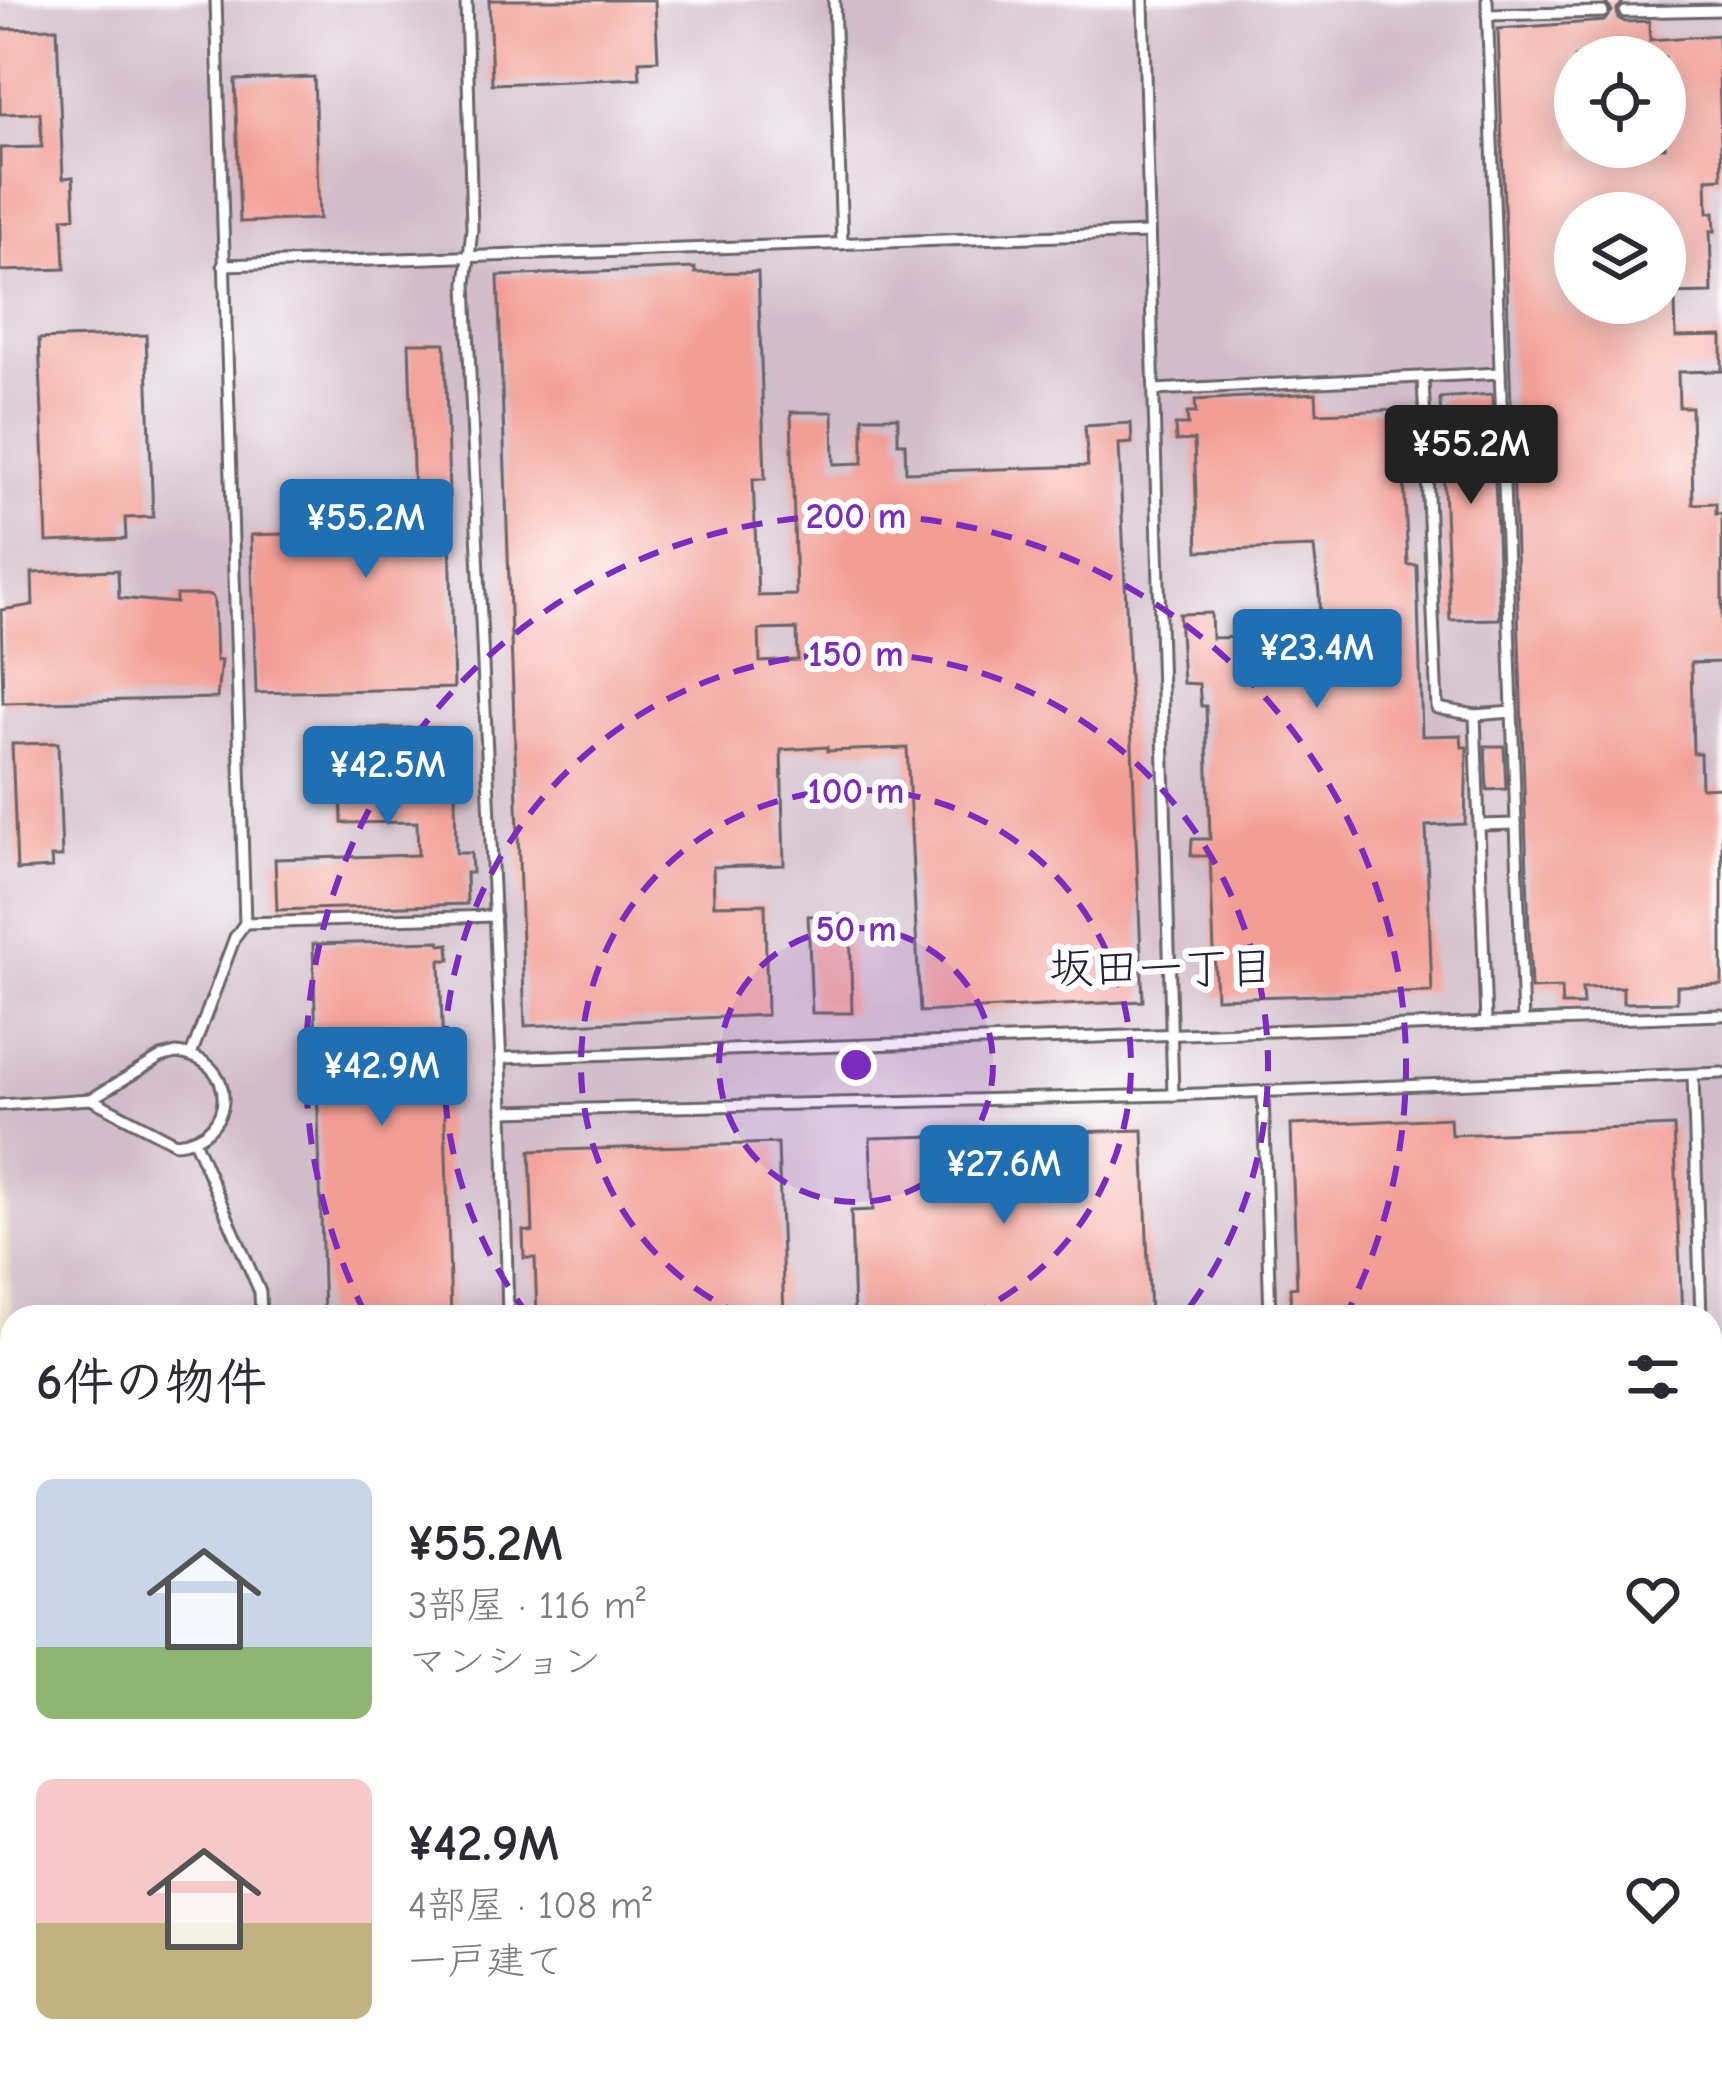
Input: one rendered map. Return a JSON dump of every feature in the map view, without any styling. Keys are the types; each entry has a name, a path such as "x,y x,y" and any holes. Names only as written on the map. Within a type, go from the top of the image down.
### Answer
{"lane":[{"path":"190,1054 235,937 245,923 216,0"},
{"path":"466,0 472,229 466,284 508,1305"},
{"path":"834,0 842,244"},
{"path":"1143,0 1173,1095"},
{"path":"1487,0 1522,1022"},
{"path":"1625,12 1722,10"},
{"path":"1487,15 1603,12"},
{"path":"223,265 1149,233"},
{"path":"1154,390 1500,373"},
{"path":"1423,378 1437,708 1475,715 1512,712"},
{"path":"1475,715 1486,1024"},
{"path":"1479,825 1516,824"},
{"path":"245,923 495,916"},
{"path":"501,1058 1722,1016"},
{"path":"0,1105 91,1099 161,1057 190,1054 215,1071 224,1100 214,1126 194,1140 175,1143 91,1099"},
{"path":"503,1111 1173,1095 1722,1073"},
{"path":"1693,1075 1701,1305"},
{"path":"1264,1092 1270,1305"},
{"path":"194,1140 260,1292 260,1305"}],"shaded area":[{"path":"0,0 1722,0 1722,1305 10,1305 0,1054"}],"building":[{"path":"489,0 655,0 658,60 639,61 640,78 492,84"},
{"path":"1603,0 1625,0 1617,9 1618,18 1649,21 1650,36 1554,36 1554,168 1686,168 1686,37 1718,35 1722,178 1707,179 1708,213 1714,212 1715,231 1710,231 1712,293 1686,294 1686,192 1554,192 1554,324 1676,324 1676,337 1722,336 1722,371 1678,372 1679,407 1691,407 1693,504 1716,503 1716,514 1722,514 1722,662 1691,663 1693,753 1700,753 1701,788 1722,787 1722,985 1677,986 1677,1002 1623,1003 1623,987 1582,988 1583,1005 1562,1005 1561,988 1531,989 1498,29 1604,21 1612,11"},
{"path":"57,28 63,178 73,177 75,217 63,218 65,269 0,271 0,148 42,147 40,113 0,114 0,29"},
{"path":"314,77 319,219 240,222 235,80"},
{"path":"695,268 695,273 758,272 765,479 753,479 758,596 796,595 791,412 833,412 834,464 863,463 863,417 898,417 898,443 905,443 906,472 1088,466 1085,426 1131,423 1132,443 1119,444 1143,1001 920,1012 907,748 827,751 827,747 781,750 784,865 713,867 714,905 765,904 767,1015 525,1026 498,276","holes":["797,629 798,660 760,662 759,630"]},
{"path":"146,335 153,517 125,518 126,539 47,542 39,339"},
{"path":"409,343 445,343 454,688 256,693 251,535 415,530"},
{"path":"1316,393 1317,413 1401,410 1408,565 1417,565 1422,736 1461,735 1462,747 1467,747 1465,824 1426,826 1432,992 1216,998 1210,856 1191,856 1192,839 1210,839 1206,706 1201,706 1199,684 1183,683 1179,614 1211,613 1212,638 1320,635 1319,593 1314,547 1198,551 1194,440 1176,441 1175,425 1188,425 1187,413 1196,413 1195,400"},
{"path":"1492,394 1500,619 1450,620 1440,398"},
{"path":"118,570 119,598 176,603 176,595 211,595 216,661 221,660 217,698 3,703 1,610 33,605 32,573"},
{"path":"358,728 442,728 443,735 454,735 456,853 471,853 467,904 277,910 275,859 418,855 417,822 342,823 340,737 358,736"},
{"path":"58,743 62,857 51,857 52,868 17,870 12,744"},
{"path":"1485,746 1504,746 1506,789 1487,790"},
{"path":"850,915 852,1013 812,1013 808,916"},
{"path":"313,944 449,944 450,960 440,960 451,1305 324,1305"},
{"path":"1450,1118 1451,1135 1674,1126 1681,1305 1291,1305 1290,1288 1297,1287 1291,1125"},
{"path":"1143,1130 1150,1305 854,1305 851,1211 873,1210 870,1138"},
{"path":"778,1143 784,1305 537,1305 535,1258 524,1258 523,1231 533,1232 530,1151"}],"district":[{"name":"坂田一丁目","path":"1161,968"}]}
